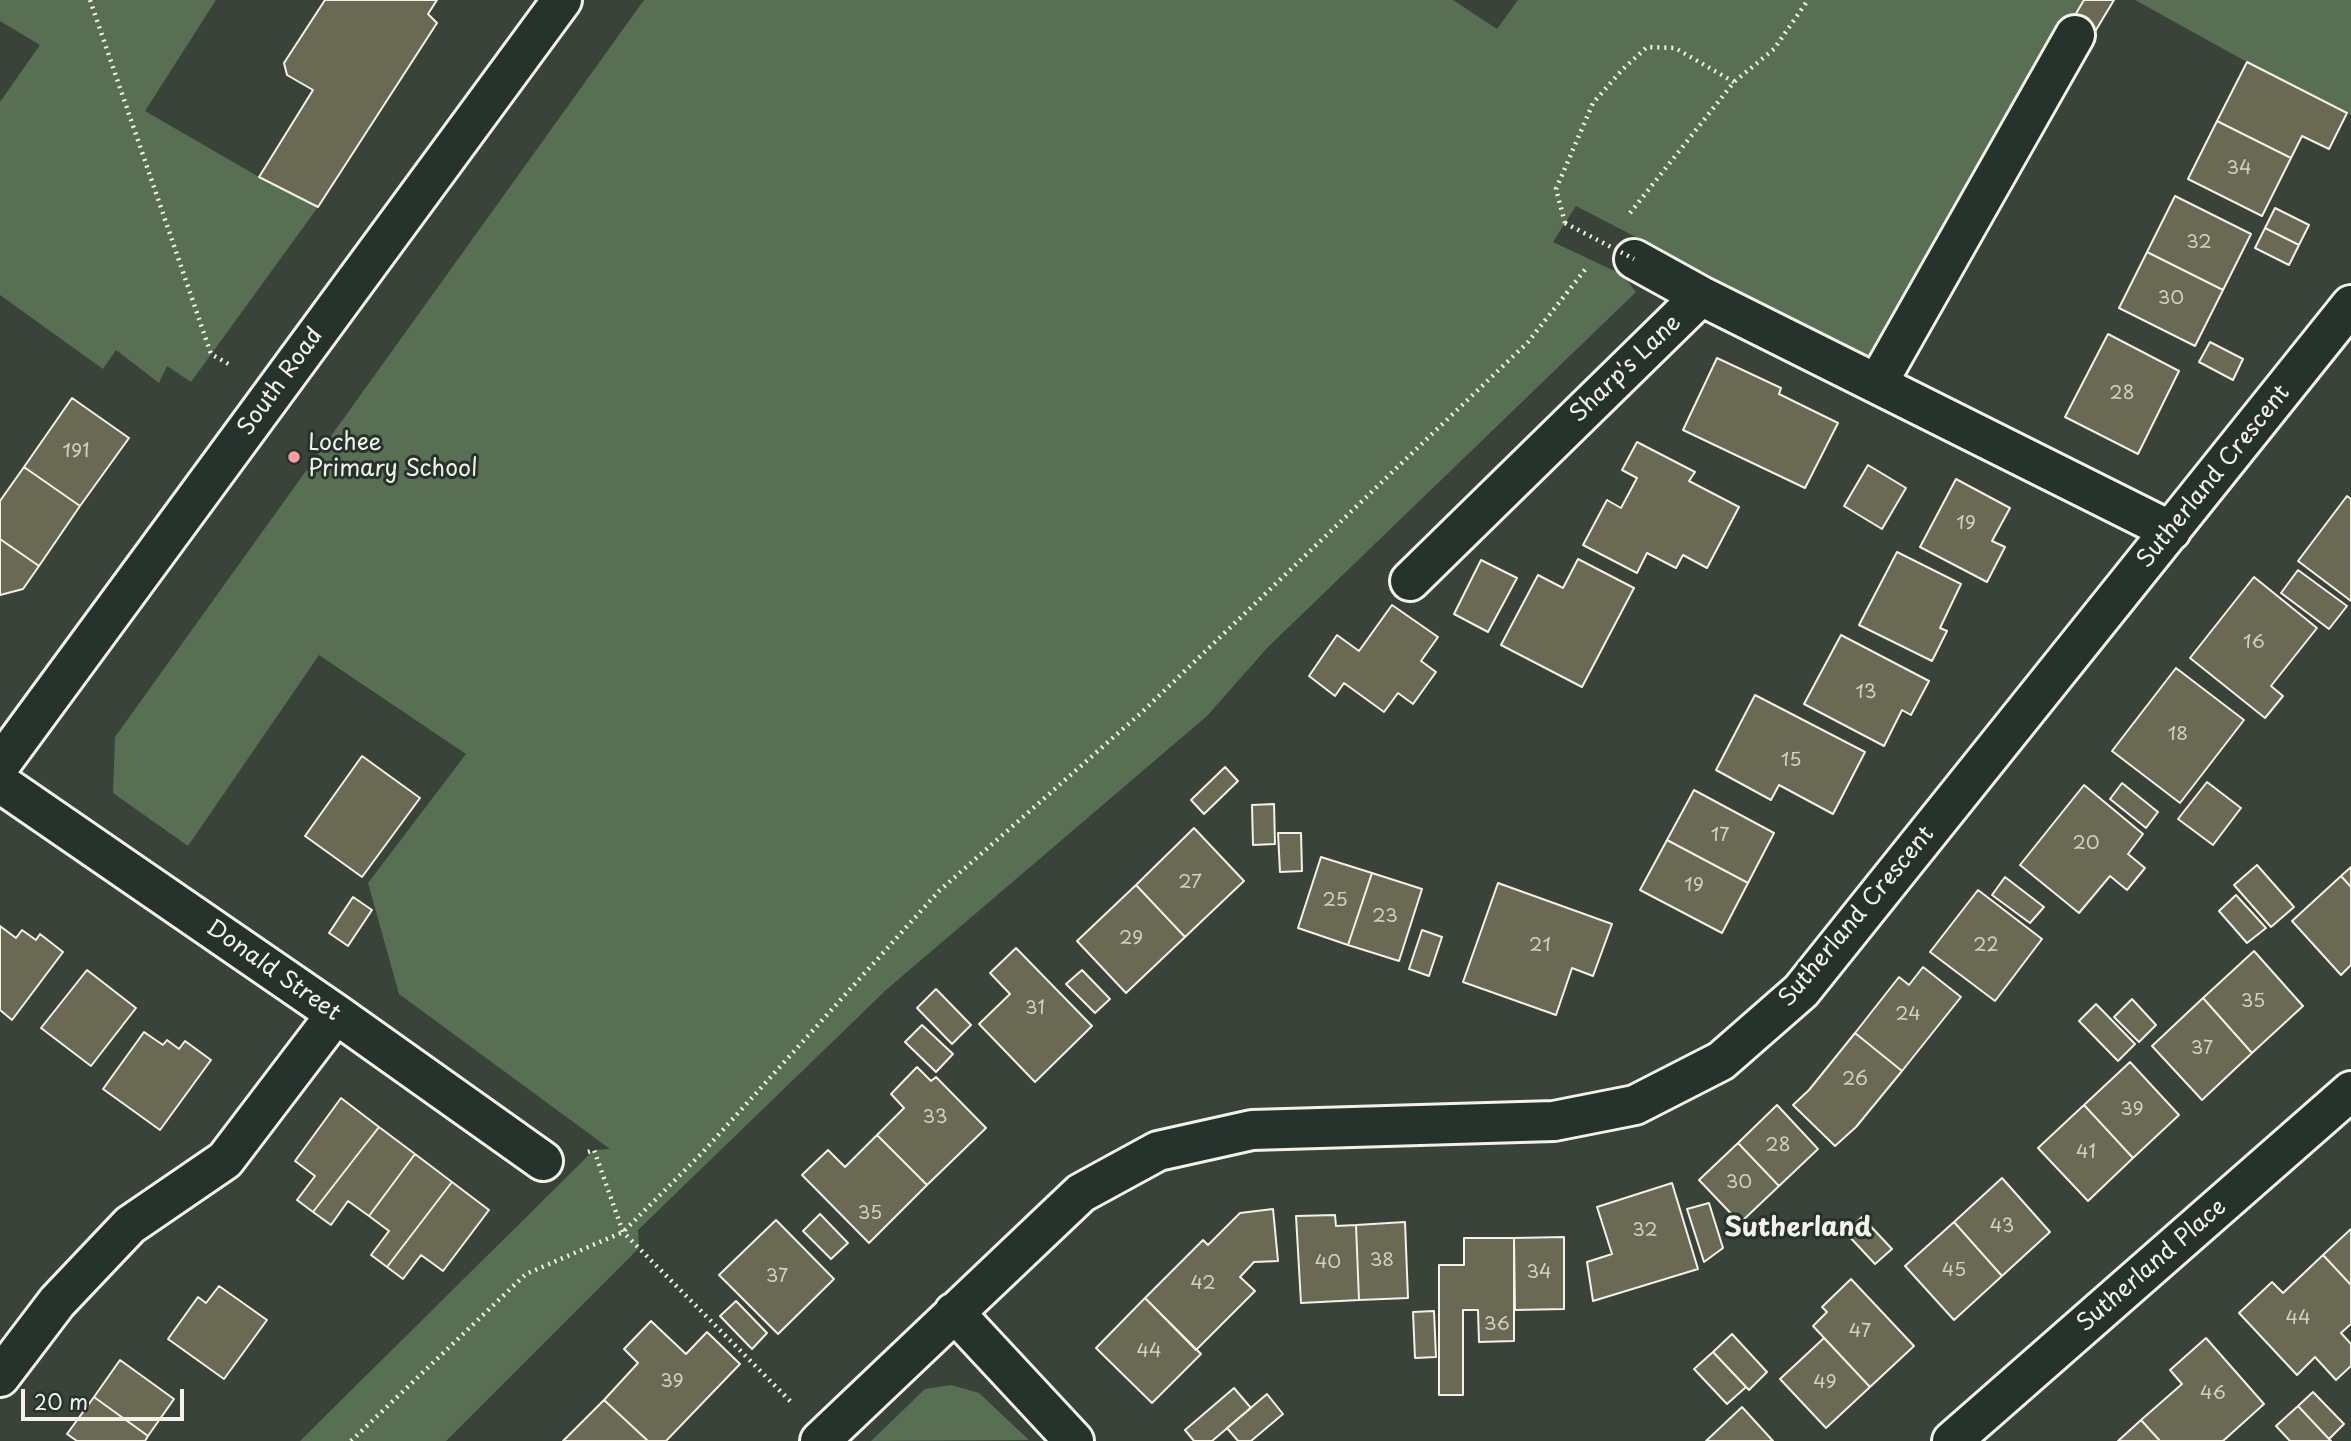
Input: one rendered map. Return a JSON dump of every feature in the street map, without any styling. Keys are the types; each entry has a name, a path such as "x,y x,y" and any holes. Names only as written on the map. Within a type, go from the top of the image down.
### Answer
{"street":[{"name":"South Road","path":"0,765 562,0"},
{"path":"1877,384 2075,35"},
{"path":"1618,246 1701,296"},
{"name":"Sharp's Lane","path":"1410,581 1701,296 2171,531"},
{"name":"Sutherland Crescent","path":"822,1439 1081,1194 1158,1151 1252,1130 1554,1121 1635,1105 1721,1061 1801,991 2351,305"},
{"name":"Donald Street","path":"0,783 544,1161"},
{"path":"0,1377 57,1303 130,1225 225,1160 336,1014"},
{"name":"Sutherland Place","path":"1952,1441 2351,1091"},
{"path":"954,1312 1074,1441"}],"path":[{"path":"90,0 211,354 275,391"},
{"path":"1622,223 1734,82 1774,48 1808,0"},
{"path":"1618,246 1565,223 1556,188 1593,103 1647,47 1675,48 1734,82"},
{"path":"351,1441 526,1274 623,1232 702,1153 939,891 1141,713 1528,342 1597,255"},
{"path":"594,1150 623,1232 822,1439"}],"green space":[{"path":"0,0 216,0 145,111 259,177 318,207 191,382 167,366 159,383 116,350 103,369 0,295 0,102 40,45 0,21"},
{"path":"644,0 1453,0 1497,29 1518,0 2084,0 1873,360 1576,206 1553,242 1623,275 1636,292 1267,648 1207,716 886,990 638,1230 639,1248 446,1441 300,1441 594,1150 610,1149 399,994 368,883 466,754 319,655 188,846 113,793 115,737"},
{"path":"2135,0 2351,0 2351,115 2247,62"},
{"path":"951,1385 979,1393 1029,1440 871,1441 925,1389"}],"building":[{"path":"325,0 437,0 428,14 437,23 318,207 259,177 313,90 287,75 284,63"},
{"path":"2084,0 2114,0 2093,35 2071,22"},
{"path":"2247,62 2347,113 2329,149 2302,136 2291,158 2217,121"},
{"path":"2217,121 2291,158 2262,216 2188,179"},
{"path":"2175,196 2251,234 2223,290 2147,252"},
{"path":"2275,208 2309,225 2299,245 2265,228"},
{"path":"2265,228 2299,245 2289,265 2255,248"},
{"path":"2147,252 2223,290 2195,346 2119,308"},
{"path":"2108,334 2179,371 2138,454 2065,417"},
{"path":"2210,342 2243,359 2233,380 2199,362"},
{"path":"1717,358 1781,388 1779,394 1838,423 1805,488 1683,430"},
{"path":"72,398 129,438 80,506 24,467"},
{"path":"1637,442 1695,472 1689,481 1739,507 1707,568 1683,555 1676,568 1647,553 1637,573 1583,545 1607,500 1621,508 1637,478 1622,470"},
{"path":"1868,465 1906,488 1882,529 1844,506"},
{"path":"24,467 80,506 39,566 0,539 0,501"},
{"path":"1956,479 2010,508 1992,541 2005,547 1987,582 1920,547"},
{"path":"2347,496 2351,499 2351,601 2298,561"},
{"path":"0,539 39,566 23,589 0,595"},
{"path":"1897,552 1961,584 1940,628 1947,631 1932,661 1859,625"},
{"path":"1578,559 1634,588 1582,687 1501,645 1538,575 1563,588"},
{"path":"1481,560 1517,578 1488,632 1454,614"},
{"path":"2298,570 2347,606 2329,629 2281,593"},
{"path":"2254,577 2317,628 2271,686 2283,696 2265,718 2190,658"},
{"path":"1392,605 1438,637 1421,661 1436,672 1413,704 1398,693 1384,712 1344,683 1335,696 1309,676 1337,635 1359,651"},
{"path":"1841,635 1929,681 1911,715 1902,710 1884,746 1804,704"},
{"path":"2176,668 2244,720 2180,803 2112,751"},
{"path":"1755,695 1865,752 1833,814 1779,785 1771,800 1716,770"},
{"path":"362,756 420,798 362,877 305,836"},
{"path":"1225,767 1238,781 1204,814 1191,800"},
{"path":"2207,782 2241,808 2213,845 2178,819"},
{"path":"2122,783 2158,812 2146,828 2110,799"},
{"path":"2084,785 2143,834 2128,854 2145,868 2127,890 2110,876 2079,913 2020,865"},
{"path":"1694,790 1774,833 1748,883 1667,840"},
{"path":"1274,804 1275,844 1253,845 1252,805"},
{"path":"1194,828 1244,881 1185,937 1136,885"},
{"path":"1278,833 1301,833 1302,871 1280,872"},
{"path":"1667,840 1748,883 1722,933 1640,890"},
{"path":"1321,857 1372,873 1348,945 1298,928"},
{"path":"2257,865 2294,907 2271,927 2234,885"},
{"path":"2351,867 2351,887 2341,876"},
{"path":"1372,873 1422,889 1399,961 1348,945"},
{"path":"2341,876 2351,887 2351,965 2341,975 2292,921"},
{"path":"2005,877 2044,907 2030,923 1992,895"},
{"path":"1498,883 1612,924 1593,976 1572,968 1556,1015 1463,982"},
{"path":"1136,885 1185,937 1126,993 1077,941"},
{"path":"1978,890 2042,939 1995,1001 1930,952"},
{"path":"2236,895 2266,928 2247,943 2219,911"},
{"path":"353,897 372,910 348,946 329,933"},
{"path":"0,926 16,938 22,930 36,940 40,934 63,952 12,1020 0,1010"},
{"path":"1422,930 1442,937 1429,976 1409,969"},
{"path":"1016,948 1092,1026 1035,1082 979,1024 1010,994 990,973"},
{"path":"2254,951 2303,1006 2252,1053 2203,998"},
{"path":"1923,967 1961,997 1902,1071 1855,1033 1899,977 1909,985"},
{"path":"87,970 136,1008 91,1066 41,1028"},
{"path":"1082,970 1110,999 1095,1013 1066,984"},
{"path":"936,989 971,1025 952,1044 917,1008"},
{"path":"2203,998 2252,1053 2202,1100 2152,1046"},
{"path":"2132,999 2156,1025 2139,1042 2114,1017"},
{"path":"2096,1004 2135,1044 2118,1061 2079,1021"},
{"path":"922,1025 953,1054 936,1072 905,1042"},
{"path":"144,1032 163,1045 167,1040 179,1049 185,1041 211,1060 160,1130 103,1089"},
{"path":"1855,1033 1902,1071 1856,1127 1835,1146 1793,1105 1809,1090"},
{"path":"2130,1062 2179,1115 2133,1158 2084,1105"},
{"path":"917,1067 931,1081 936,1077 986,1128 927,1185 877,1135 904,1108 891,1094"},
{"path":"341,1098 379,1127 313,1212 297,1200 315,1176 295,1161"},
{"path":"1777,1105 1818,1149 1779,1186 1738,1143"},
{"path":"2084,1105 2133,1158 2088,1201 2038,1148"},
{"path":"379,1127 415,1154 369,1216 348,1201 331,1225 313,1212"},
{"path":"877,1135 927,1185 869,1243 802,1175 828,1150 845,1167"},
{"path":"1738,1143 1779,1186 1740,1223 1699,1180"},
{"path":"415,1154 452,1182 387,1267 371,1255 389,1231 369,1216"},
{"path":"2002,1178 2050,1232 2002,1276 1954,1222"},
{"path":"452,1182 489,1210 443,1271 421,1255 403,1279 387,1267"},
{"path":"1672,1183 1698,1269 1593,1301 1587,1262 1612,1254 1597,1207"},
{"path":"1709,1203 1723,1248 1704,1262 1687,1209"},
{"path":"1273,1209 1278,1261 1254,1262 1240,1277 1255,1291 1196,1350 1145,1298 1203,1240 1208,1245 1240,1213"},
{"path":"820,1214 848,1243 831,1259 803,1231"},
{"path":"1335,1215 1336,1226 1356,1225 1359,1300 1301,1303 1296,1216"},
{"path":"1862,1217 1892,1249 1875,1264 1845,1232"},
{"path":"776,1220 834,1279 778,1334 719,1275"},
{"path":"1405,1222 1408,1298 1359,1300 1356,1225"},
{"path":"1954,1222 2002,1276 1954,1320 1905,1266"},
{"path":"2351,1229 2351,1285 2323,1255"},
{"path":"1564,1237 1564,1309 1515,1310 1514,1238"},
{"path":"1464,1238 1514,1238 1514,1341 1479,1342 1478,1310 1463,1310 1463,1395 1439,1395 1439,1265 1464,1265"},
{"path":"2323,1255 2351,1285 2351,1324 2341,1333 2351,1344 2351,1366 2336,1380 2315,1357 2297,1375 2239,1313 2272,1282 2283,1293"},
{"path":"1851,1279 1914,1346 1870,1387 1813,1326 1827,1312 1822,1307"},
{"path":"219,1286 267,1320 224,1379 168,1339 198,1297 206,1303"},
{"path":"1145,1298 1201,1354 1152,1403 1096,1348"},
{"path":"736,1301 767,1333 752,1349 720,1316"},
{"path":"1434,1311 1436,1357 1415,1358 1413,1312"},
{"path":"651,1321 686,1354 707,1332 740,1364 666,1441 648,1441 604,1400 638,1363 624,1349"},
{"path":"1732,1334 1767,1372 1749,1390 1713,1352"},
{"path":"1824,1338 1870,1387 1826,1428 1780,1379"},
{"path":"2206,1338 2264,1404 2223,1441 2160,1441 2141,1420 2182,1384 2170,1370"},
{"path":"1713,1352 1746,1387 1727,1404 1694,1369"},
{"path":"120,1360 174,1399 148,1436 94,1397"},
{"path":"1234,1388 1251,1408 1212,1441 1194,1441 1185,1430"},
{"path":"2313,1392 2344,1424 2329,1439 2298,1406"},
{"path":"1267,1394 1283,1414 1251,1441 1238,1441 1227,1428"},
{"path":"94,1397 148,1436 145,1441 77,1441 67,1434"},
{"path":"604,1400 648,1441 563,1441"},
{"path":"2298,1406 2331,1441 2290,1441 2276,1426"},
{"path":"1742,1407 1773,1441 1706,1441"},
{"path":"2141,1420 2160,1441 2118,1441"}],"place":[{"name":"Lochee Primary School","path":"294,457"}],"district":[{"name":"Sutherland","path":"1798,1229"}]}
